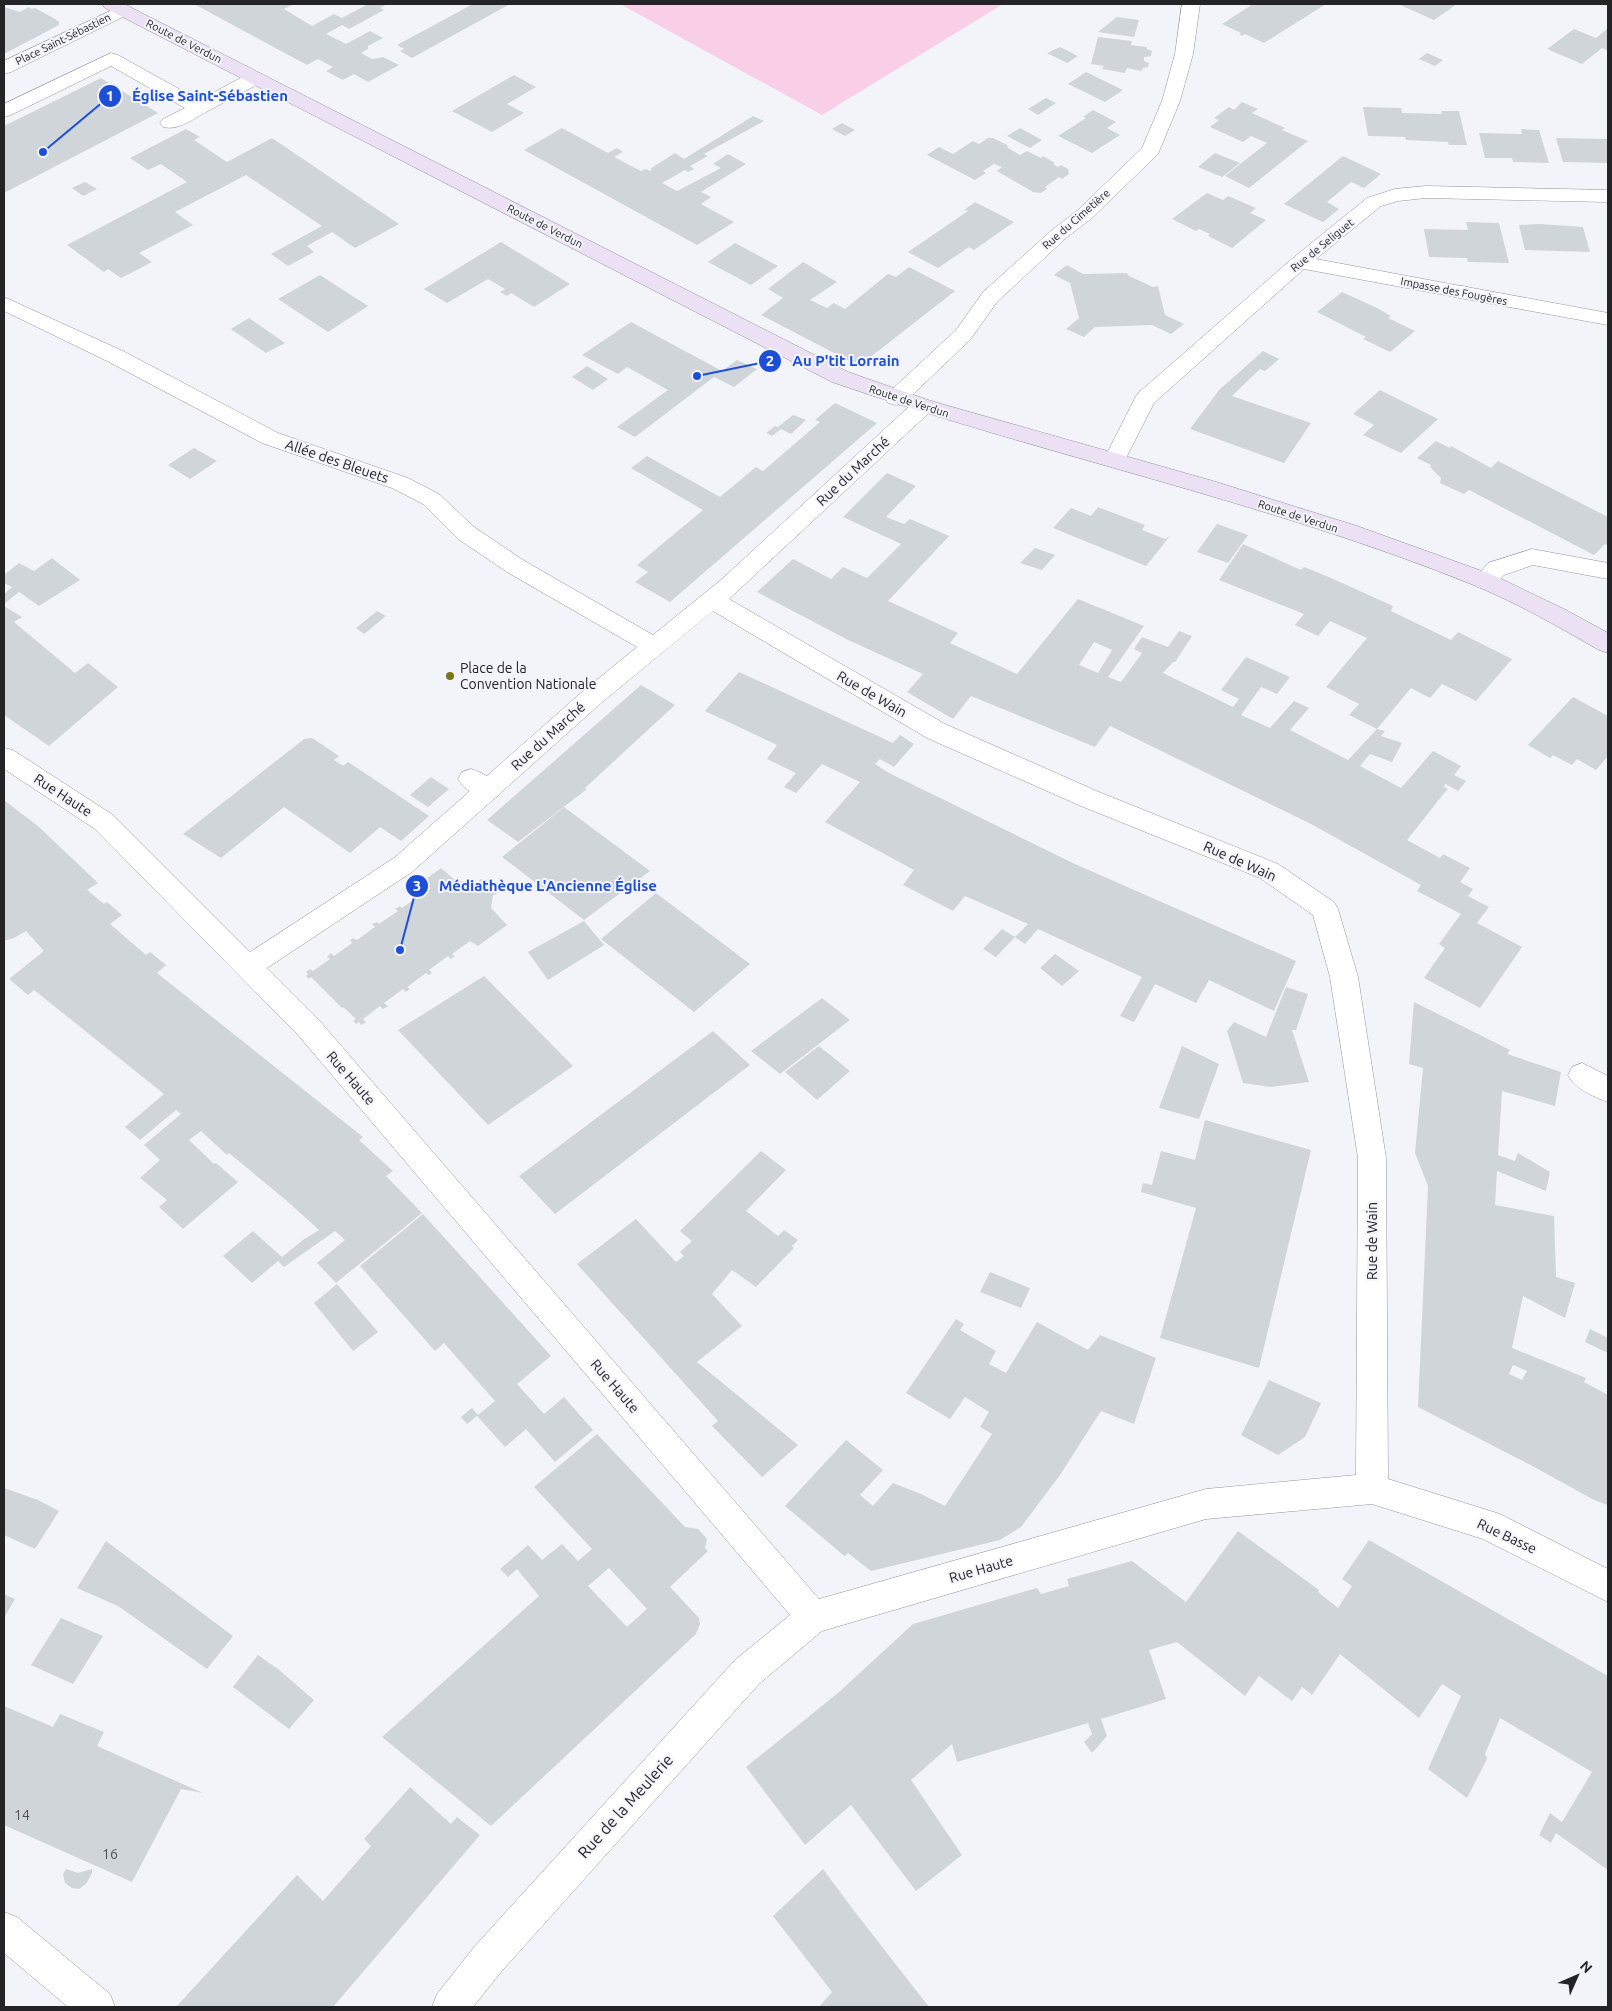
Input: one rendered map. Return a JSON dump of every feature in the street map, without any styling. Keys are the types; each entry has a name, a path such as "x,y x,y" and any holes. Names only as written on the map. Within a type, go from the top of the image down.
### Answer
{"main road":[{"name":"Route de Verdun","path":"117,7 840,377 896,398 1114,459 1340,529 1485,581 1558,616 1608,644"}],"street":[{"name":"Rue du Cimetière","path":"896,398 963,335 990,297 1059,234 1085,214 1151,150 1171,101 1184,54 1191,4"},
{"name":"Place Saint-Sébastien","path":"4,68 117,7"},
{"path":"4,111 20,94 112,59 199,108"},
{"path":"170,123 255,78"},
{"name":"Rue de Seliguet","path":"1114,459 1145,399 1300,262 1374,202 1395,196 1426,192 1608,196"},
{"name":"Impasse des Fougères","path":"1300,262 1608,319"},
{"name":"Allée des Bleuets","path":"4,303 115,356 270,438 400,483 431,498 466,533 515,566 654,646"},
{"name":"Rue du Marché","path":"248,967 403,865 479,785 591,698 730,585 923,406"},
{"path":"1485,581 1496,569 1532,557 1608,571"},
{"name":"Rue de Wain","path":"711,599 936,731 1090,799 1269,871 1325,909 1344,977 1372,1158 1372,1489"},
{"name":"Rue Haute","path":"4,757 104,822 308,1027 813,1618 1206,1504 1372,1489"},
{"path":"1582,1075 1608,1090"},
{"name":"Rue Basse","path":"1372,1489 1489,1525 1608,1586"},
{"name":"Rue de la Meulerie","path":"450,2007 512,1932 747,1672 813,1618"},
{"path":"4,1930 97,2007"}],"shaded area":[{"path":"620,4 1003,4 822,115"}],"building":[{"path":"194,4 294,4 284,9 312,26 334,14 342,18 368,4 388,4 380,8 384,10 349,29 342,25 326,34 346,44 370,31 383,38 368,46 368,49 361,53 372,59 383,57 399,65 368,82 354,74 343,80 326,71 333,67 318,59 307,65"},
{"path":"473,4 510,4 412,58 400,51 404,49 397,45"},
{"path":"1253,4 1326,4 1264,43 1245,34 1242,36 1239,34 1241,33 1222,24"},
{"path":"1398,4 1457,4 1434,20"},
{"path":"4,7 20,12 29,7 31,9 35,8 55,19 59,22 59,25 4,54"},
{"path":"1117,17 1139,20 1134,37 1098,32"},
{"path":"1608,28 1608,51 1602,48 1582,64 1547,49 1574,29 1596,38"},
{"path":"1098,37 1132,41 1131,45 1147,47 1147,49 1152,51 1151,56 1144,57 1144,61 1149,63 1148,67 1143,68 1141,71 1127,68 1125,73 1102,69 1104,66 1091,64"},
{"path":"1060,47 1078,56 1067,63 1047,53"},
{"path":"1427,53 1443,60 1435,66 1419,59"},
{"path":"1086,72 1123,90 1105,102 1068,84"},
{"path":"514,75 536,87 507,104 524,113 492,132 452,111"},
{"path":"101,78 158,113 4,193 4,126"},
{"path":"1046,98 1056,103 1038,115 1028,109"},
{"path":"1242,102 1258,109 1252,113 1285,128 1282,130 1308,141 1249,188 1225,176 1267,143 1251,136 1243,142 1210,127 1219,120 1214,118 1229,107 1234,110"},
{"path":"1363,107 1401,108 1402,113 1442,114 1441,111 1459,111 1467,145 1406,140 1405,137 1368,136"},
{"path":"1093,110 1116,122 1107,128 1120,135 1092,153 1058,136 1086,118 1083,117"},
{"path":"753,116 764,121 704,154 708,156 690,166 694,169 688,172 685,170 662,183 677,191 721,168 713,164 728,154 746,164 701,192 711,197 701,204 734,222 697,245 524,150 562,128 608,153 617,148 623,152 614,157 641,171 646,169 650,171 652,170 650,169 675,153 684,159"},
{"path":"842,123 855,130 845,136 832,129"},
{"path":"1020,128 1042,140 1030,148 1007,136"},
{"path":"186,129 200,137 194,140 227,162 272,138 399,224 355,248 332,232 307,246 314,252 288,266 271,254 322,226 246,175 175,212 193,225 139,253 152,262 121,278 108,269 104,272 67,245 187,182 161,164 148,170 130,158"},
{"path":"1521,129 1539,130 1549,163 1513,162 1512,158 1485,158 1479,133 1522,134"},
{"path":"988,138 993,138 1007,145 1008,148 1020,155 1027,151 1041,158 1043,156 1058,167 1061,165 1068,169 1069,174 1062,179 1059,177 1045,187 1047,189 1041,193 1033,192 997,171 1002,167 994,164 983,171 986,173 975,180 927,155 939,147 953,154 973,141 979,144"},
{"path":"1556,138 1608,139 1608,163 1563,162"},
{"path":"1215,153 1240,163 1222,177 1198,167"},
{"path":"1343,156 1381,174 1364,188 1351,182 1327,202 1339,209 1323,222 1284,204"},
{"path":"85,182 97,189 83,196 72,188"},
{"path":"1207,193 1223,200 1228,196 1256,208 1250,213 1266,220 1232,248 1208,236 1210,234 1199,229 1196,231 1172,219"},
{"path":"975,202 1014,222 974,250 969,247 938,268 908,252 968,211 964,210"},
{"path":"1466,222 1499,223 1509,263 1468,262 1467,258 1429,257 1424,229 1468,230"},
{"path":"1540,224 1583,227 1590,252 1525,250 1519,225"},
{"path":"501,242 570,284 534,307 511,293 507,296 500,292 505,289 488,279 447,303 424,289"},
{"path":"735,243 778,266 751,285 708,262"},
{"path":"803,262 837,282 810,300 827,308 834,303 845,309 888,274 896,277 909,267 955,291 859,366 761,315 783,298 768,289"},
{"path":"1067,265 1083,274 1127,273 1129,276 1153,287 1158,286 1165,315 1184,324 1171,334 1152,325 1095,327 1084,337 1066,329 1079,318 1070,283 1054,275"},
{"path":"320,275 368,306 328,332 278,299"},
{"path":"1342,292 1377,308 1391,316 1388,318 1415,331 1390,352 1363,339 1366,337 1317,312"},
{"path":"249,318 285,343 266,353 231,329"},
{"path":"631,322 722,371 737,360 757,369 734,387 714,377 635,437 617,427 668,390 627,367 618,374 582,355"},
{"path":"1263,351 1279,359 1265,371 1260,369 1232,396 1311,423 1284,463 1190,429 1219,390"},
{"path":"587,366 608,379 593,390 572,377"},
{"path":"1380,390 1438,419 1401,453 1363,435 1374,425 1353,414"},
{"path":"835,403 877,423 670,602 635,582 648,572 637,565 703,510 631,468 647,456 720,497 756,467 763,471 820,422 815,420"},
{"path":"793,415 806,420 791,434 781,429 772,436 766,433 775,426 778,427"},
{"path":"1436,441 1450,448 1451,446 1491,468 1498,461 1608,517 1608,545 1605,544 1594,555 1469,490 1464,494 1440,483 1441,478 1430,467 1431,465 1417,458"},
{"path":"194,448 217,461 190,479 168,465"},
{"path":"887,473 916,486 886,517 904,524 910,519 949,536 888,601 958,633 950,643 1017,674 1078,599 1144,626 1108,677 1121,682 1142,653 1134,649 1142,637 1168,647 1179,631 1192,636 1175,662 1163,673 1233,707 1239,699 1221,690 1246,657 1290,677 1277,694 1261,687 1241,715 1270,728 1294,701 1309,708 1290,730 1348,760 1377,729 1385,731 1381,736 1402,743 1392,762 1370,754 1360,766 1401,788 1433,751 1461,766 1454,775 1466,781 1458,791 1445,784 1444,787 1448,789 1407,840 1440,858 1443,854 1470,868 1460,882 1473,889 1468,896 1489,907 1477,923 1522,947 1480,1008 1424,978 1445,948 1439,944 1461,914 1417,891 1421,885 1311,824 1110,726 1095,747 971,696 953,719 907,692 923,674 848,640 757,592 793,559 831,579 843,567 867,578 901,544 843,517","holes":["1094,642 1112,650 1098,673 1079,665"]},
{"path":"1098,507 1145,525 1142,530 1165,539 1170,536 1146,566 1053,528 1071,508 1091,516"},
{"path":"1217,524 1248,535 1228,563 1197,552"},
{"path":"1243,544 1301,570 1304,567 1331,578 1393,606 1391,611 1451,640 1458,632 1512,659 1476,701 1442,684 1430,698 1411,688 1377,729 1349,715 1359,704 1326,687 1367,638 1330,621 1318,636 1295,625 1304,614 1219,580"},
{"path":"1035,548 1055,555 1042,570 1020,563"},
{"path":"52,558 80,580 39,606 19,592 4,604 4,594 12,587 4,583 4,575 19,563 34,571"},
{"path":"4,606 22,617 14,622 75,673 88,663 118,687 49,746 4,715"},
{"path":"377,611 386,616 364,634 356,628"},
{"path":"739,672 893,743 900,735 914,744 894,767 880,759 875,764 889,773 1075,864 1296,961 1274,1011 1209,980 1196,1003 1155,984 1134,1022 1120,1016 1142,977 1038,929 1025,944 1015,937 1028,924 965,896 953,911 903,885 914,870 825,822 860,782 822,764 796,793 784,787 796,773 767,759 777,745 705,711"},
{"path":"641,685 675,705 585,788 587,789 518,842 487,820"},
{"path":"1573,697 1608,716 1608,756 1596,770 1577,759 1572,765 1553,755 1550,758 1528,745"},
{"path":"312,738 339,756 334,760 343,766 348,762 429,816 401,841 380,827 350,853 284,807 221,858 183,834 304,739"},
{"path":"431,777 449,789 428,807 410,795"},
{"path":"4,800 39,827 98,883 87,890 104,904 107,902 122,915 110,924 146,955 150,952 166,965 157,973 363,1137 359,1140 393,1171 386,1176 422,1213 336,1283 317,1263 345,1240 335,1231 284,1267 278,1261 252,1283 223,1256 253,1231 282,1257 319,1230 229,1153 227,1155 201,1131 189,1140 214,1164 216,1163 238,1182 183,1229 159,1207 167,1200 140,1178 160,1160 144,1145 181,1114 176,1110 140,1140 125,1127 164,1094 34,990 28,995 9,979 44,951 26,931 4,941"},
{"path":"564,807 650,871 584,920 502,857"},
{"path":"441,868 456,881 478,883 480,879 484,880 482,884 491,892 495,891 497,894 493,895 491,908 507,925 478,946 470,941 452,954 455,956 451,959 448,956 429,970 432,973 429,975 426,973 407,987 410,989 406,992 403,989 384,1003 388,1006 383,1009 380,1006 363,1019 366,1022 361,1025 359,1022 356,1024 353,1021 356,1019 342,1008 311,977 309,979 306,976 308,974 306,972 310,969 313,971 330,959 327,957 331,953 334,956 352,943 350,940 353,938 357,940 375,927 372,924 377,922 379,924 398,911 395,909 400,906 402,908 419,896 417,893 419,892 414,888"},
{"path":"656,893 750,964 694,1012 601,939"},
{"path":"584,921 604,945 548,980 528,952"},
{"path":"1002,929 1015,937 996,957 983,949"},
{"path":"1055,954 1079,971 1062,986 1040,968"},
{"path":"484,976 573,1066 488,1125 398,1030"},
{"path":"1286,987 1308,994 1296,1030 1292,1030 1309,1082 1271,1087 1243,1083 1227,1031 1234,1022 1266,1037"},
{"path":"822,998 850,1020 780,1074 751,1051"},
{"path":"1414,1002 1510,1050 1507,1054 1561,1072 1555,1106 1502,1091 1498,1155 1515,1161 1518,1153 1550,1172 1546,1191 1497,1171 1495,1205 1554,1216 1556,1277 1575,1283 1565,1318 1523,1296 1512,1348 1586,1378 1584,1382 1608,1395 1608,1505 1594,1500 1418,1407 1428,1186 1415,1153 1423,1068 1409,1064","holes":["1513,1365 1527,1371 1522,1380 1509,1374"]},
{"path":"713,1031 750,1065 555,1214 519,1176"},
{"path":"819,1046 850,1071 817,1100 785,1072"},
{"path":"1182,1046 1219,1064 1199,1119 1159,1108"},
{"path":"1205,1120 1311,1150 1259,1368 1160,1338 1196,1208 1141,1192 1143,1183 1152,1185 1161,1151 1195,1160"},
{"path":"761,1151 786,1170 746,1211 778,1236 784,1230 798,1240 792,1246 794,1248 756,1287 732,1270 712,1294 742,1326 697,1362 798,1445 762,1477 712,1426 718,1421 577,1264 636,1219 676,1262 684,1256 680,1252 692,1241 680,1231"},
{"path":"423,1214 551,1356 517,1384 544,1414 564,1397 593,1430 555,1462 526,1429 505,1447 477,1416 467,1424 461,1417 472,1408 478,1415 495,1401 444,1343 435,1351 360,1266"},
{"path":"990,1272 1030,1288 1021,1308 980,1292"},
{"path":"337,1284 378,1332 353,1351 314,1303"},
{"path":"956,1319 964,1324 960,1330 996,1351 989,1364 1006,1373 1037,1322 1088,1350 1100,1335 1156,1358 1134,1424 1101,1411 1060,1475 1021,1527 1000,1540 871,1571 848,1553 845,1556 842,1554 785,1506 846,1440 883,1470 860,1495 873,1506 893,1483 945,1506 992,1434 980,1427 989,1412 965,1397 950,1419 906,1393"},
{"path":"1590,1329 1608,1338 1608,1353 1585,1342"},
{"path":"1269,1380 1321,1403 1305,1437 1278,1455 1241,1435"},
{"path":"597,1434 685,1527 698,1529 707,1539 705,1548 708,1551 670,1587 699,1618 700,1624 696,1634 491,1826 382,1737 539,1596 517,1569 508,1577 500,1569 528,1545 542,1560 562,1544 578,1561 592,1549 534,1487","holes":["609,1568 647,1609 627,1627 588,1586"]},
{"path":"4,1488 38,1500 59,1511 35,1549 4,1535"},
{"path":"1238,1531 1319,1590 1318,1592 1338,1608 1352,1586 1342,1579 1369,1540 1608,1676 1608,1870 1556,1833 1551,1843 1539,1835 1550,1813 1562,1822 1592,1772 1500,1718 1485,1754 1487,1759 1467,1798 1428,1769 1461,1696 1442,1684 1419,1718 1340,1654 1312,1695 1302,1687 1292,1701 1259,1676 1245,1696 1177,1642 1149,1650 1166,1699 1101,1719 1107,1736 1092,1753 1084,1742 1092,1734 1088,1723 957,1762 952,1744 911,1780 962,1855 916,1891 851,1805 805,1845 746,1767 838,1693 913,1624 1037,1588 1041,1594 1069,1586 1067,1579 1132,1561 1186,1602"},
{"path":"106,1541 233,1636 207,1669 118,1606 77,1588"},
{"path":"4,1594 15,1599 4,1618"},
{"path":"61,1618 103,1636 73,1684 31,1665"},
{"path":"258,1655 278,1669 314,1700 289,1729 233,1687"},
{"path":"4,1706 53,1727 60,1714 104,1732 97,1746 203,1793 181,1789 132,1882 4,1825"},
{"path":"410,1787 451,1824 457,1817 480,1835 333,2007 176,2007 297,1875 323,1901 371,1846 364,1839"},
{"path":"66,1869 78,1873 92,1869 92,1873 86,1884 79,1889 72,1888 65,1883 63,1874"},
{"path":"823,1869 929,2007 819,2007 832,1992 773,1916"}],"place":[{"name":"Église Saint-Sébastien","path":"43,152"},
{"name":"Au P'tit Lorrain","path":"697,376"},
{"name":"Place de la Convention Nationale","path":"450,676"},
{"name":"Médiathèque L'Ancienne Église","path":"400,950"}]}
